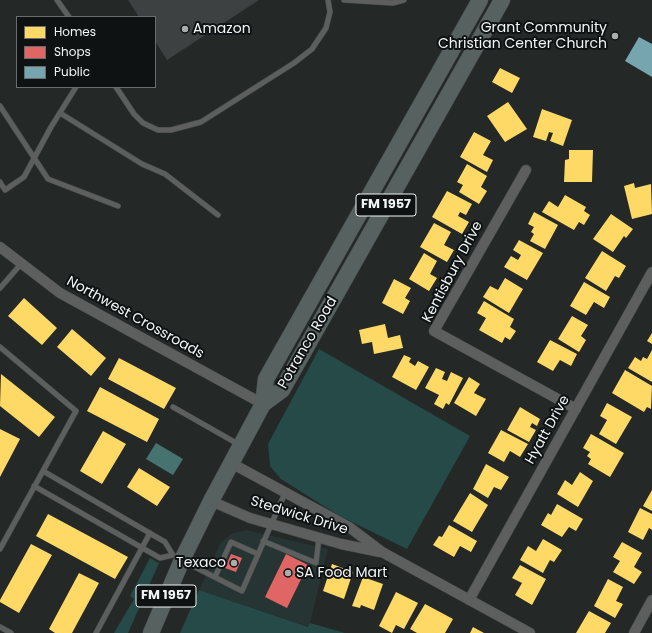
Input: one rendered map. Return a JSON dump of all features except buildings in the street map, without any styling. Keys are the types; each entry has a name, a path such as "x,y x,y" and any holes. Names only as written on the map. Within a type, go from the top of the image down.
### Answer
{"main road":[{"name":"Potranco Road","path":"263,404 266,379 480,0"},
{"name":"Potranco Road","path":"263,404 282,390 502,0"},
{"name":"FM 1957","path":"151,633 178,558 211,501 263,404"}],"street":[{"name":"Kentisbury Drive","path":"526,170 434,331 576,409"},
{"name":"Northwest Crossroads","path":"0,247 60,293 263,404"},
{"name":"Hyatt Drive","path":"469,600 652,272"},
{"name":"Stedwick Drive","path":"231,464 349,527 382,552 530,633"},
{"name":"Stedwick Drive","path":"211,501 250,518 341,544 382,552"},
{"path":"634,633 652,600"}],"lane":[{"path":"57,0 68,16"},
{"path":"117,88 134,114 142,123 158,130 171,130 201,122 294,63 312,49 326,28 330,12 328,0"},
{"path":"344,0 388,3 404,0"},
{"path":"0,182 5,190 24,177 75,88"},
{"path":"0,106 48,179 118,206"},
{"path":"60,113 142,164 165,174 218,214"},
{"path":"0,288 21,264"},
{"path":"0,347 76,411 0,549"},
{"path":"173,407 232,442 241,445"},
{"path":"43,472 165,542 178,558 242,591 285,493"},
{"path":"34,486 142,549 160,558 178,558"},
{"path":"96,633 150,533"},
{"path":"263,541 316,564 320,538"},
{"path":"215,578 231,542 258,554"},
{"path":"0,627 11,633"}],"shaded area":[{"path":"319,349 470,436 407,549 338,515 281,479 270,466 268,444"},
{"path":"156,443 183,459 173,475 146,459"},
{"path":"246,530 328,549 309,627 199,590 221,542 233,533"},
{"path":"150,558 159,563 128,633 114,633 134,599 130,596"},
{"path":"199,590 308,627 310,623 345,633 180,633"}],"place":[{"name":"Amazon","path":"185,29"},
{"name":"Grant Community Christian Center Church","path":"615,36"},
{"name":"Texaco","path":"234,563"},
{"name":"SA Food Mart","path":"288,573"}]}
